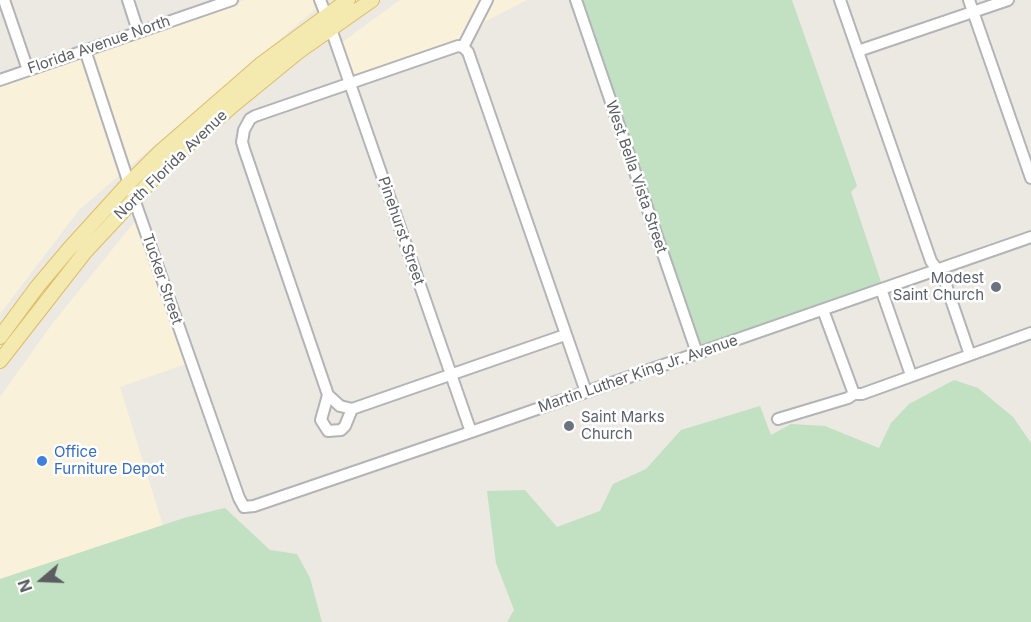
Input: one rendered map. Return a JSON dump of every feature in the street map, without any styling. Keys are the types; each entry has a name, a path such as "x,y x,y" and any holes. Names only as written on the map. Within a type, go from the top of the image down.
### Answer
{"main road":[{"name":"North Florida Avenue","path":"0,337 37,287 128,184 160,152 225,94 348,0"},
{"name":"North Florida Avenue","path":"0,361 54,289 167,164 232,106 298,52 372,0"}],"street":[{"path":"4,0 28,70"},
{"path":"128,0 138,31"},
{"name":"Florida Avenue North","path":"0,80 232,0"},
{"path":"320,0 326,15"},
{"path":"463,47 487,0"},
{"name":"West Bella Vista Street","path":"576,0 697,353"},
{"path":"840,0 931,261 944,279 970,355"},
{"path":"969,0 1031,178"},
{"path":"860,55 861,50 1008,0"},
{"name":"Pinehurst Street","path":"332,29 471,432"},
{"path":"566,335 352,409 340,406 328,395 242,140 245,126 255,116 458,46 463,47 468,52 586,392"},
{"name":"Tucker Street","path":"85,50 128,184 244,507"},
{"name":"Martin Luther King Jr. Avenue","path":"244,507 254,506 471,432 1031,237"},
{"path":"881,289 911,375"},
{"path":"823,310 854,394"},
{"path":"778,419 848,398 854,394 862,394 1031,333"},
{"path":"328,395 321,420 328,431 341,430 352,409"}],"shaded area":[{"path":"245,0 315,0 318,7 128,168 91,52"},
{"path":"400,0 482,0 461,42 353,78 341,43"},
{"path":"492,0 527,0 486,21 473,38"},
{"path":"82,55 121,174 79,210 0,314 0,84"},
{"path":"136,220 186,364 120,387 163,526 0,579 0,397 52,324"}],"green space":[{"path":"581,0 792,0 857,186 851,192 882,285 700,348"},
{"path":"954,380 978,388 1013,417 1031,443 1031,622 507,622 514,610 496,563 487,491 525,490 557,527 600,511 613,484 646,469 681,430 760,406 771,435 791,424 825,426 879,448 891,423 909,404"},
{"path":"225,508 270,550 297,554 310,578 322,622 0,622 0,579 187,517"}],"place":[{"name":"Modest Saint Church","path":"996,287"},
{"name":"Saint Marks Church","path":"569,426"},
{"name":"Office Furniture Depot","path":"42,461"}]}
